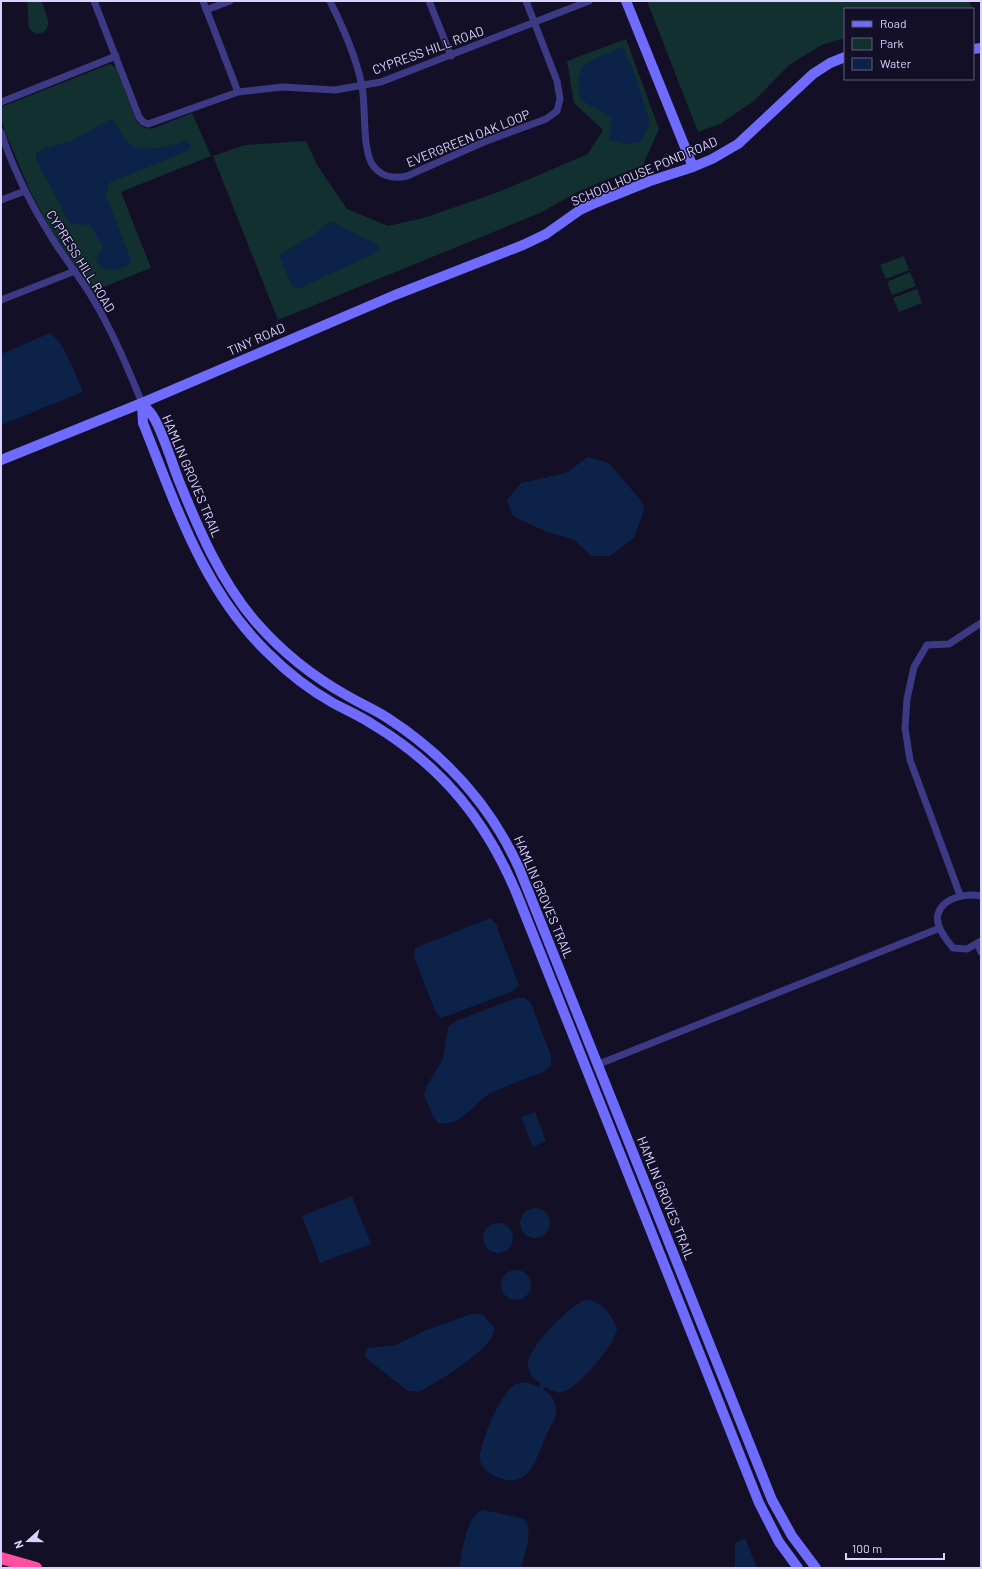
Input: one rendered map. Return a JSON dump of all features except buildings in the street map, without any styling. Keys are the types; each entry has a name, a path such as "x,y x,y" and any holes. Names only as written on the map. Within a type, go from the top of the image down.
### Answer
{"highway":[{"path":"1,1558 36,1568"}],"street":[{"name":"CYPRESS HILL ROAD","path":"94,1 139,117 142,122 148,124 238,92 282,87 335,90 362,86 395,78 589,1"},
{"path":"202,1 238,92"},
{"path":"206,10 230,1"},
{"name":"EVERGREEN OAK LOOP","path":"330,1 357,64 362,86 368,151 373,165 378,171 392,177 407,176 484,142 546,119 557,111 560,99 557,81 526,1"},
{"path":"429,1 451,56"},
{"path":"626,1 693,167"},
{"path":"1,102 116,56"},
{"name":"SCHOOLHOUSE POND ROAD","path":"523,245 546,234 580,210 650,181 693,167 738,144 813,74 830,63 844,57"},
{"name":"CYPRESS HILL ROAD","path":"1,132 25,191 43,223 75,271 107,324 142,403"},
{"path":"1,200 25,191"},
{"name":"TINY ROAD","path":"1,460 142,403 315,328 523,245"},
{"path":"1,300 75,271"},
{"name":"HAMLIN GROVES TRAIL","path":"142,403 154,418 195,519 214,561 230,587 255,621 280,647 306,669 333,687 385,716 415,737 443,760 465,783 485,808 504,838 519,868 599,1064 777,1511 801,1550 816,1568"},
{"name":"HAMLIN GROVES TRAIL","path":"142,403 143,423 192,545 213,585 242,626 269,655 311,689 386,732 433,768 456,792 474,814 498,851 771,1528 798,1568"},
{"path":"960,895 910,760 905,728 907,699 914,667 928,646 949,644 981,623"},
{"path":"508,873 519,868"},
{"path":"981,896 973,894 960,895 945,904 938,914 940,928 953,948 967,949 979,942 981,952"},
{"path":"587,1069 940,928"},
{"path":"734,1439 746,1434"}],"green space":[{"path":"27,1 41,1 48,21 48,25 43,32 37,34 29,29"},
{"path":"647,1 969,1 972,8 844,8 844,38 822,45 789,65 754,101 720,124 698,132"},
{"path":"626,39 659,129 643,165 579,191 540,213 278,320 213,156 245,145 306,141 317,165 347,209 388,226 427,217 501,191 588,154 603,130 574,103 567,61"},
{"path":"110,64 116,68 136,120 140,124 151,129 192,113 211,156 121,192 151,268 93,291 50,228 31,193 6,134 1,118 1,107"},
{"path":"904,256 909,270 886,279 880,265"},
{"path":"910,272 916,286 892,295 887,282"},
{"path":"917,289 922,303 899,312 893,298"}],"water":[{"path":"623,47 636,78 650,124 640,142 624,144 610,140 611,118 580,99 578,79 584,64"},
{"path":"111,119 125,139 139,148 147,149 163,147 187,140 191,147 187,151 109,183 106,196 131,260 130,265 115,270 102,267 96,259 103,247 90,225 74,224 69,222 37,161 36,153 43,149 71,141"},
{"path":"331,221 378,245 379,249 372,255 297,289 292,286 279,255 313,235"},
{"path":"50,333 65,352 83,392 1,425 1,354"},
{"path":"588,457 609,463 642,502 644,510 634,538 610,556 591,556 573,539 549,533 513,516 507,500 521,483 566,473"},
{"path":"491,919 496,924 519,986 513,991 442,1018 436,1013 414,957 415,948"},
{"path":"516,998 525,998 531,1003 551,1056 551,1066 545,1071 486,1096 462,1117 455,1121 438,1123 433,1116 424,1095 426,1087 443,1059 448,1027 456,1021"},
{"path":"535,1112 546,1141 533,1147 521,1117"},
{"path":"352,1196 371,1244 320,1263 302,1216"},
{"path":"535,1208 541,1209 549,1217 549,1229 541,1237 535,1238 529,1237 521,1229 520,1223 521,1217 529,1209"},
{"path":"498,1223 504,1224 512,1232 512,1244 504,1252 498,1253 492,1252 484,1244 483,1238 484,1232 492,1224"},
{"path":"516,1270 522,1271 530,1279 530,1291 522,1299 516,1300 510,1299 502,1291 501,1285 502,1279 510,1271"},
{"path":"585,1300 596,1302 606,1309 613,1319 617,1329 615,1336 595,1365 570,1389 560,1392 545,1387 543,1389 555,1402 556,1412 553,1423 529,1472 523,1477 515,1480 505,1480 493,1475 483,1467 480,1460 480,1453 486,1432 502,1399 516,1384 526,1383 539,1387 541,1384 530,1373 528,1367 530,1356 542,1337 560,1318 569,1310"},
{"path":"474,1313 483,1315 494,1327 493,1335 476,1354 464,1364 419,1392 408,1391 364,1355 368,1348 395,1345 424,1331"},
{"path":"483,1510 522,1518 526,1522 529,1534 521,1568 459,1568 469,1527 472,1520"},
{"path":"745,1538 757,1568 735,1568 735,1543"}]}
